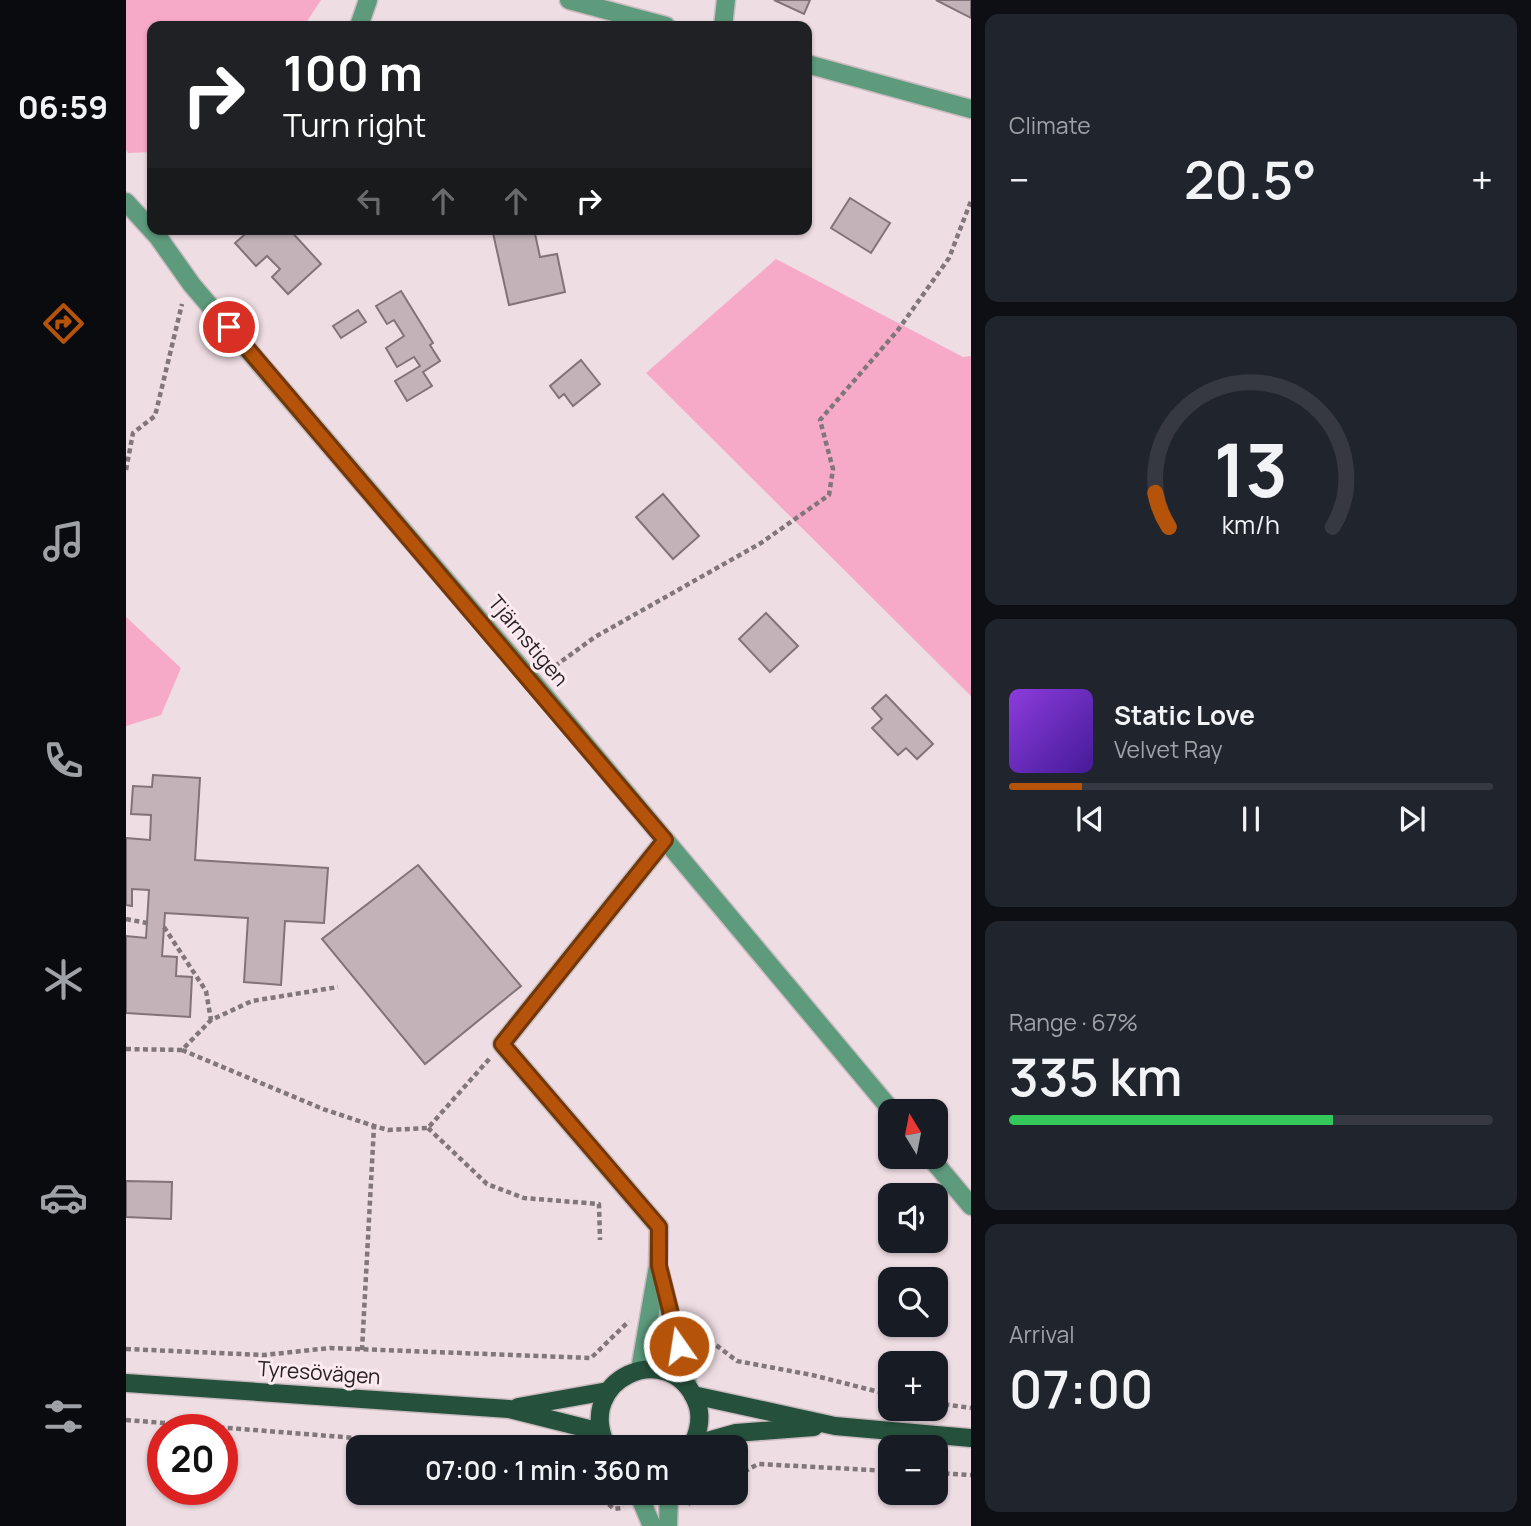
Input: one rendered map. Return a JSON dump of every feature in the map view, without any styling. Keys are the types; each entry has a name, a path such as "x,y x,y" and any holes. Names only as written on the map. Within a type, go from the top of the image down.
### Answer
{"main road":[{"path":"640,1370 653,1369 670,1373 691,1390 835,1426 971,1438"},
{"name":"Tyresövägen","path":"603,1435 598,1416 608,1391 627,1374 640,1370"},
{"name":"Tyresövägen","path":"126,1383 509,1409 608,1391"},
{"path":"691,1390 698,1405 700,1424 696,1435"},
{"name":"Tyresövägen","path":"509,1409 589,1435"},
{"path":"729,1435 835,1426"}],"street":[{"path":"361,21 368,0"},
{"path":"569,0 647,21"},
{"path":"724,21 726,0"},
{"path":"812,65 971,109"},
{"name":"Tjärnstigen","path":"126,202 147,220"},
{"name":"Tjärnstigen","path":"163,235 192,285 533,682 882,1099"},
{"path":"640,1370 659,1266 659,1227 502,1044 665,840"},
{"path":"940,1169 971,1206"},
{"path":"659,1266 691,1390"},
{"path":"643,1505 652,1526"},
{"path":"668,1526 669,1505"}],"path":[{"path":"533,682 595,637 761,543 829,495 832,469 820,420 898,330 949,258 971,201"},
{"path":"126,470 133,433 155,416 184,298 192,285"},
{"path":"126,919 147,923"},
{"path":"164,927 206,991 211,1020"},
{"path":"182,1050 211,1020 252,1001 338,987"},
{"path":"126,1049 182,1050 323,1109 388,1130 428,1128 502,1044"},
{"path":"362,1350 374,1126"},
{"path":"428,1128 486,1184 524,1198 599,1204 600,1240"},
{"path":"126,1349 264,1355 330,1348 591,1358 626,1320 649,1323"},
{"path":"675,1326 693,1328 737,1361 878,1392"},
{"path":"948,1405 971,1408"},
{"path":"126,1420 346,1437"},
{"path":"748,1470 758,1464 878,1470"},
{"path":"948,1474 971,1475"}],"shaded area":[{"path":"126,0 321,0 307,21 147,21 147,152 128,153"},
{"path":"776,259 963,357 971,356 971,696 646,373"},
{"path":"126,617 181,668 161,715 126,726"}],"building":[{"path":"774,0 810,0 804,14"},
{"path":"936,0 971,0 971,18"},
{"path":"850,198 890,223 871,253 831,228"},
{"path":"244,235 294,235 321,264 288,294 272,277 280,269 267,256 256,266 235,243"},
{"path":"493,235 535,235 540,257 557,254 565,292 509,305"},
{"path":"401,291 433,343 430,345 440,361 423,372 432,386 407,401 395,381 420,366 414,357 397,367 386,348 404,336 394,320 387,324 376,306"},
{"path":"358,310 366,322 341,338 333,326"},
{"path":"581,360 600,384 573,406 564,394 559,398 550,386"},
{"path":"663,494 699,536 673,559 636,517"},
{"path":"766,613 798,646 770,672 739,639"},
{"path":"886,695 933,744 917,759 906,748 898,755 872,728 882,719 872,708"},
{"path":"153,775 200,778 195,860 328,868 324,923 285,921 281,985 244,982 248,918 165,913 162,956 177,957 176,976 192,977 190,1017 126,1013 126,936 146,938 149,890 132,889 132,906 126,905 126,838 150,840 151,815 131,814 133,786 152,787"},
{"path":"418,865 521,986 425,1064 322,939"},
{"path":"126,1181 172,1182 171,1219 126,1217"}],"route":[{"path":"229,327 665,840 502,1044 659,1227 659,1266 679,1346"}]}
